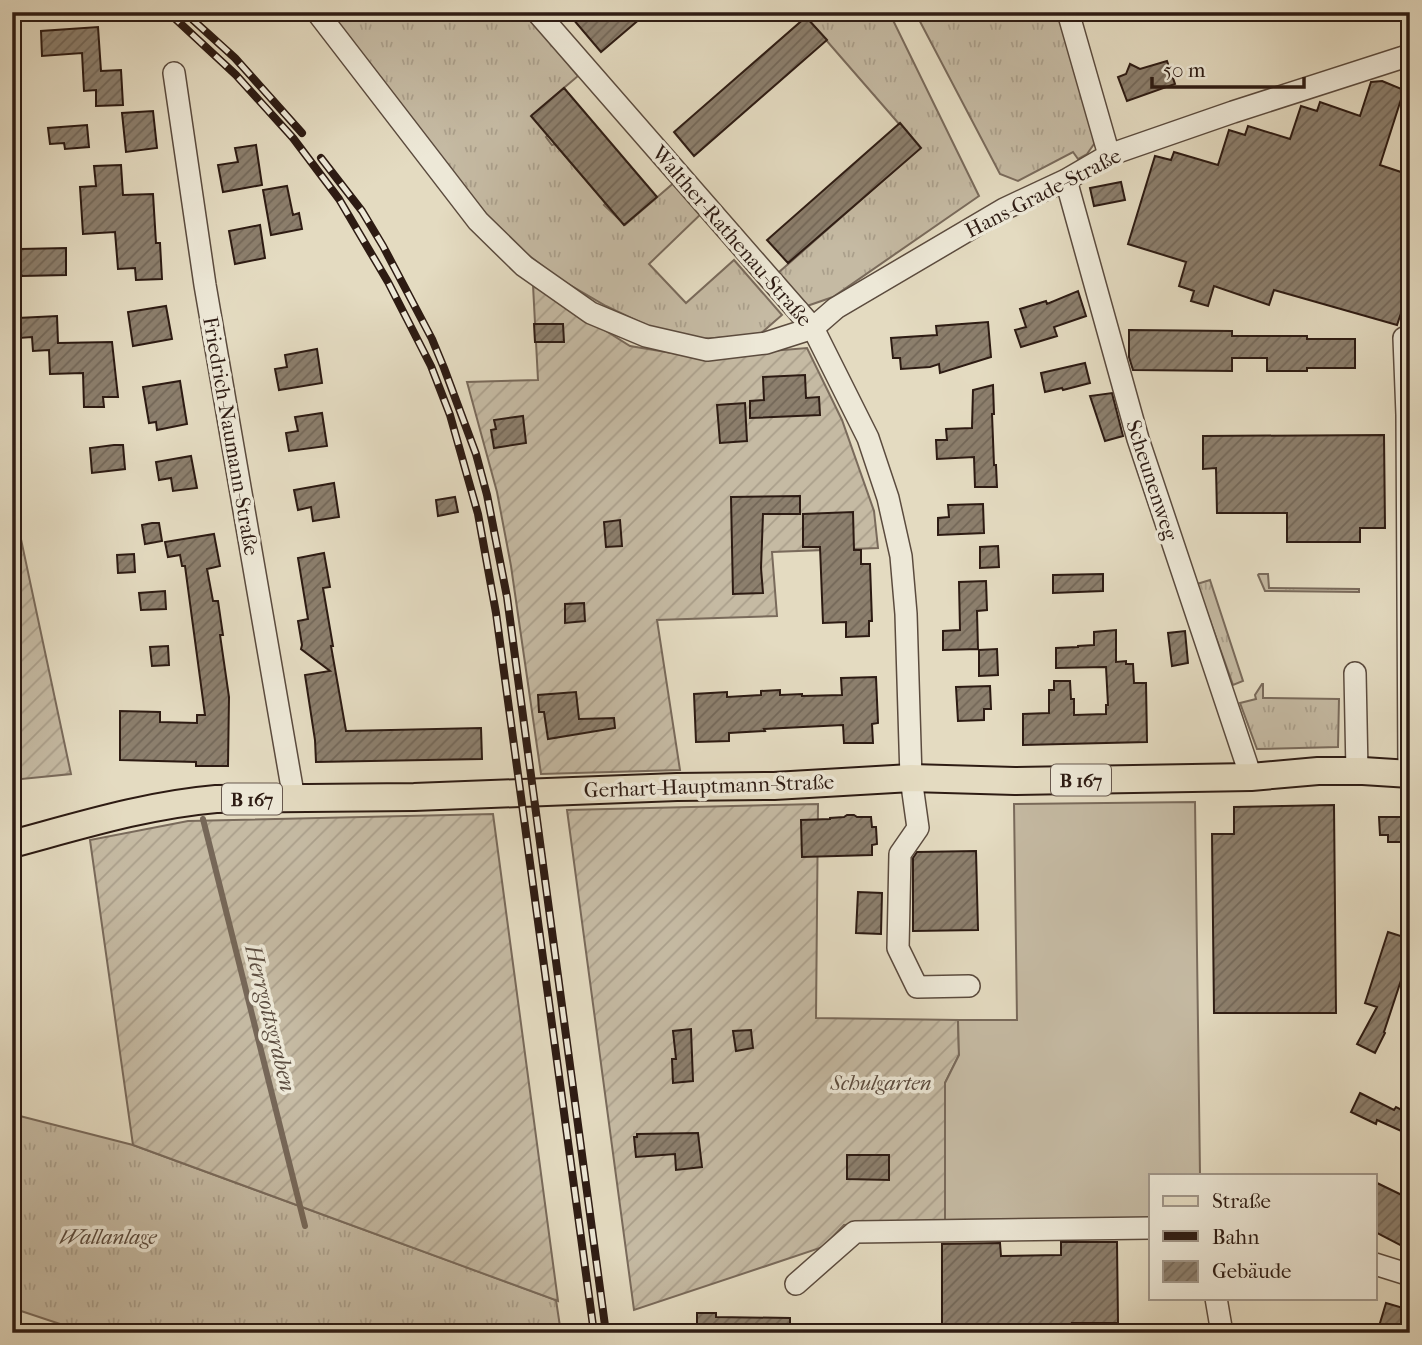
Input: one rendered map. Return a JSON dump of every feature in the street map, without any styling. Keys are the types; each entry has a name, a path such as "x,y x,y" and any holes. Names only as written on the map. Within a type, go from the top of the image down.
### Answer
{"main road":[{"name":"Gerhart-Hauptmann-Straße","path":"12,844 102,819 184,802 216,799 414,797 774,786 911,778 1015,781 1251,777 1318,771 1409,774"}],"street":[{"path":"317,12 478,221 524,266 590,313 646,336 707,350 766,344 813,328"},
{"name":"Walther-Rathenau-Straße","path":"537,12 813,328 868,438 888,498 901,556 906,614 911,778 918,828 900,854 898,948 917,987 969,986"},
{"path":"1068,12 1109,155"},
{"name":"Hans-Grade-Straße","path":"813,328 836,308 944,244 1004,209 1066,180 1109,155 1410,55"},
{"name":"Friedrich-Naumann-Straße","path":"174,72 205,285 294,799"},
{"name":"Scheunenweg","path":"1066,180 1138,439 1251,777"},
{"path":"1404,338 1407,415 1409,774"},
{"path":"1355,673 1357,771"},
{"path":"796,1284 855,1232 1149,1228"},
{"path":"1376,1264 1410,1275"},
{"path":"1216,1300 1222,1333"}],"green space":[{"path":"330,12 525,12 578,76 532,115 548,135 546,137 552,145 555,144 606,203 604,205 625,225 676,181 703,212 649,264 686,303 734,260 782,315 759,335 700,339 650,327 606,306 558,278 523,251 487,215"},
{"path":"805,12 889,12 979,196 833,297 804,307 778,273 920,148 806,17"},
{"path":"915,12 1060,12 1093,129 1094,144 1087,154 1078,159 1073,152 1018,181 1000,174"},
{"path":"533,285 630,346 696,357 807,348 842,420 874,511 878,548 772,552 777,616 657,620 680,770 541,774 511,566 497,492 467,382 538,380"},
{"path":"12,497 71,774 12,780"},
{"path":"1259,574 1268,574 1269,588 1359,589 1359,592 1265,591"},
{"path":"1210,580 1243,681 1233,685 1197,584"},
{"path":"1262,684 1263,698 1339,699 1338,747 1257,749 1240,703 1256,699 1255,695"},
{"path":"1195,802 1200,1174 1149,1174 1149,1218 945,1220 945,1083 959,1055 958,1020 1017,1020 1014,804"},
{"name":"Schulgarten","path":"818,804 816,1018 958,1020 959,1055 945,1083 945,1220 844,1225 823,1247 634,1310 567,810"},
{"path":"493,814 558,1301 133,1145 90,840 188,821"},
{"name":"Wallanlage","path":"12,1114 133,1145 556,1300 561,1333 87,1333 12,1308"}],"building":[{"path":"567,12 648,12 601,52"},
{"path":"806,17 827,40 694,156 674,132"},
{"path":"98,27 101,71 121,70 123,105 96,106 96,90 84,91 82,53 42,56 41,31"},
{"path":"1167,61 1175,84 1127,101 1118,77 1126,74 1130,64 1140,69"},
{"path":"1382,81 1404,90 1380,165 1410,175 1410,286 1397,325 1274,290 1269,305 1214,286 1208,306 1191,301 1194,291 1179,286 1186,262 1128,244 1155,156 1171,160 1174,152 1218,165 1229,130 1245,135 1248,126 1290,139 1301,106 1317,111 1320,102 1360,116 1371,82"},
{"path":"564,88 657,197 624,225 531,116"},
{"path":"153,111 157,148 126,152 122,113"},
{"path":"900,123 921,148 788,263 767,240"},
{"path":"87,125 89,147 65,149 64,143 50,144 48,128"},
{"path":"256,145 262,185 223,192 218,165 238,162 235,148"},
{"path":"121,165 123,195 153,194 156,243 160,243 162,279 136,280 135,268 118,269 115,232 83,234 80,187 96,186 94,166"},
{"path":"1121,182 1125,200 1094,206 1090,188"},
{"path":"287,186 293,215 299,213 302,229 271,235 263,190"},
{"path":"260,225 265,258 235,264 229,231"},
{"path":"66,248 66,275 12,274 12,255 21,255 21,249"},
{"path":"1078,291 1086,316 1054,327 1057,336 1021,347 1015,330 1026,327 1020,309 1046,301 1047,304"},
{"path":"166,306 172,339 133,346 128,312"},
{"path":"57,316 58,343 112,342 118,397 103,397 104,407 84,407 83,373 50,374 49,350 33,351 32,337 19,338 18,318"},
{"path":"988,322 991,357 940,373 939,364 901,369 900,358 893,358 891,338 937,335 936,326"},
{"path":"534,324 563,324 564,342 535,342"},
{"path":"1129,330 1232,331 1232,336 1355,339 1355,368 1267,371 1267,358 1232,358 1232,371 1133,370 1129,357"},
{"path":"317,349 322,383 279,390 275,369 287,367 285,355"},
{"path":"1085,363 1090,383 1045,392 1041,373"},
{"path":"805,375 806,398 819,397 820,415 750,418 750,401 764,400 763,377"},
{"path":"180,381 187,424 157,430 156,422 149,423 143,387"},
{"path":"993,385 994,465 997,487 975,487 974,457 937,459 936,440 947,440 946,429 972,428 973,390"},
{"path":"1112,393 1123,436 1105,441 1090,396"},
{"path":"745,403 747,441 720,443 717,405"},
{"path":"322,413 327,446 289,451 286,433 298,431 295,417"},
{"path":"523,416 526,443 494,448 491,430 496,429 494,420"},
{"path":"1384,435 1385,528 1360,528 1360,542 1287,542 1287,513 1217,513 1216,468 1203,469 1203,436"},
{"path":"123,445 125,469 92,473 90,448"},
{"path":"191,456 197,488 173,491 171,478 159,480 156,462"},
{"path":"334,483 339,517 313,521 311,507 298,510 294,490"},
{"path":"800,496 800,514 763,514 763,593 733,594 731,497"},
{"path":"455,497 458,512 438,516 436,500"},
{"path":"983,504 984,533 938,535 938,518 949,517 948,505"},
{"path":"853,512 854,550 861,550 861,564 870,564 872,621 869,621 869,636 846,637 846,622 823,623 820,547 803,547 803,514"},
{"path":"620,520 622,546 606,547 604,522"},
{"path":"159,523 162,541 145,544 142,525"},
{"path":"214,534 220,566 207,569 213,601 218,601 223,635 220,635 229,697 228,766 196,766 196,762 120,760 120,711 160,712 160,722 197,723 197,715 205,715 185,566 182,566 180,555 168,557 165,542"},
{"path":"998,546 999,567 980,568 980,547"},
{"path":"324,553 330,587 323,588 346,731 481,728 482,759 316,762 305,675 330,671 301,649 298,621 308,619 298,558"},
{"path":"134,554 135,572 118,573 117,555"},
{"path":"1103,574 1103,591 1053,593 1053,575"},
{"path":"986,581 987,610 977,611 978,649 943,650 943,631 960,630 959,582"},
{"path":"165,591 166,609 141,610 139,593"},
{"path":"584,603 585,621 565,623 565,604"},
{"path":"1116,630 1116,662 1126,661 1126,664 1133,664 1134,683 1146,683 1147,742 1023,745 1023,714 1049,713 1049,690 1054,690 1054,681 1070,681 1074,715 1106,714 1106,667 1056,668 1056,648 1094,645 1094,632"},
{"path":"1185,631 1188,663 1172,666 1168,633"},
{"path":"168,646 169,665 152,666 150,647"},
{"path":"997,649 998,675 979,676 979,650"},
{"path":"876,677 878,723 872,724 873,743 844,743 843,725 729,733 729,741 696,742 694,694 727,692 727,697 761,695 761,691 780,690 780,695 842,695 841,678"},
{"path":"990,686 991,709 984,709 984,720 958,721 956,687"},
{"path":"576,692 579,719 614,718 615,728 548,739 544,712 539,712 538,695"},
{"path":"1334,805 1336,1013 1214,1013 1212,834 1234,834 1234,807"},
{"path":"847,815 871,817 872,827 876,827 877,844 872,845 872,855 802,857 801,820 830,819"},
{"path":"1379,817 1410,817 1410,842 1388,842 1388,835 1380,835"},
{"path":"976,851 978,930 913,931 913,858 917,852"},
{"path":"858,892 882,893 881,934 856,933"},
{"path":"1388,932 1410,939 1410,953 1385,1033 1375,1053 1357,1044 1377,1007 1365,1003"},
{"path":"691,1029 693,1081 673,1083 672,1059 676,1059 673,1031"},
{"path":"751,1030 753,1048 736,1051 733,1031"},
{"path":"1360,1093 1394,1110 1396,1107 1410,1114 1410,1135 1377,1120 1376,1124 1351,1112"},
{"path":"698,1133 702,1167 676,1170 675,1154 636,1157 634,1137 637,1137 637,1134"},
{"path":"847,1155 889,1155 889,1180 847,1179"},
{"path":"1376,1182 1410,1199 1410,1231 1402,1246 1376,1233"},
{"path":"1061,1242 1117,1242 1118,1323 1072,1323 1072,1333 988,1333 988,1324 942,1324 942,1244 1000,1243 1001,1256 1061,1255"},
{"path":"1386,1303 1410,1310 1410,1333 1377,1333"},
{"path":"697,1313 716,1313 716,1317 790,1318 790,1333 697,1333"}],"waterway":[{"name":"Herrgottsgraben","path":"203,819 305,1226"}],"railway":[{"path":"168,12 236,75 293,138 339,199 388,282 431,366 450,415 478,514 496,613 594,1333"},
{"path":"193,20 235,58 302,133"},
{"path":"321,158 362,211 432,339 476,454 487,495 507,597 606,1333"}]}
